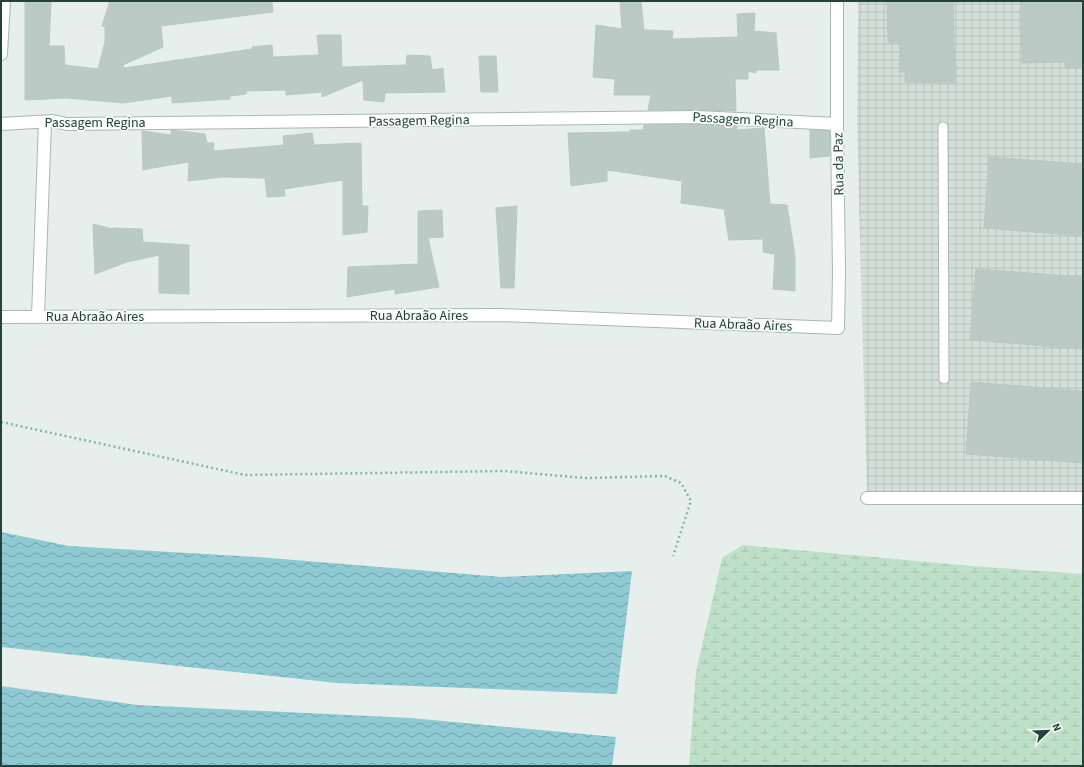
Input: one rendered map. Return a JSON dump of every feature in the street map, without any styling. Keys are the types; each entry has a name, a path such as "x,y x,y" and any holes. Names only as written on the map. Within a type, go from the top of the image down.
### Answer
{"street":[{"path":"1,54 4,1"},
{"name":"Rua da Paz","path":"837,1 838,328"},
{"name":"Passagem Regina","path":"1,124 53,121 67,124 697,117 837,124"},
{"path":"38,316 45,122"},
{"name":"Rua Abraão Aires","path":"1,317 500,315 838,328"},
{"path":"867,498 1083,498"}],"lane":[{"path":"943,127 944,379"}],"path":[{"path":"1,422 245,475 506,471 586,478 665,476 681,484 692,501 673,556"}],"shaded area":[{"path":"858,1 1083,1 1083,498 867,498 857,125"}],"green space":[{"path":"743,545 971,566 1083,574 1083,766 689,766 696,672 722,558"}],"water":[{"path":"1,532 69,546 258,557 502,577 632,571 617,694 337,683 1,647"},
{"path":"1,686 137,705 411,718 616,737 612,766 1,766"}],"building":[{"path":"25,1 51,1 49,46 64,46 65,65 98,69 105,42 105,27 102,26 110,1 272,1 273,12 161,26 163,47 123,65 124,68 272,45 273,57 319,55 317,35 341,35 342,67 406,65 407,55 430,56 432,70 443,68 445,92 385,93 384,102 364,100 363,80 322,97 322,92 286,95 286,90 246,91 246,94 230,96 230,99 172,103 172,96 123,103 67,98 25,100"},
{"path":"620,1 641,1 644,30 673,31 672,39 738,37 737,14 755,13 754,31 776,33 779,70 756,70 756,73 748,71 748,79 735,79 736,111 648,110 651,95 614,95 615,79 593,77 596,25 622,29"},
{"path":"887,1 953,1 955,83 905,82 905,72 899,72 900,44 888,42"},
{"path":"1021,1 1083,1 1083,67 1065,68 1065,62 1022,63"},
{"path":"479,56 496,56 498,92 481,92"},
{"path":"697,124 737,126 737,130 764,128 770,204 787,205 795,256 795,291 773,289 775,254 763,252 763,239 729,240 724,209 681,203 682,181 607,170 607,181 571,186 568,133 630,132 630,130 643,130 644,125"},
{"path":"171,130 205,134 207,143 214,143 213,151 284,145 283,136 312,133 314,145 361,143 362,206 368,206 367,232 343,235 343,180 284,189 285,196 267,197 265,178 222,177 188,181 189,162 143,170 142,131 171,135"},
{"path":"810,130 830,131 830,156 810,158"},
{"path":"989,157 1083,164 1083,236 984,228"},
{"path":"517,206 514,288 501,288 496,208"},
{"path":"442,210 443,237 428,238 439,287 395,294 395,289 347,297 348,267 418,264 418,211"},
{"path":"93,224 113,229 142,229 143,242 189,245 189,294 159,293 159,255 127,262 95,274"},
{"path":"976,269 1083,277 1083,349 970,340"},
{"path":"971,382 1083,391 1083,463 966,454"}]}
